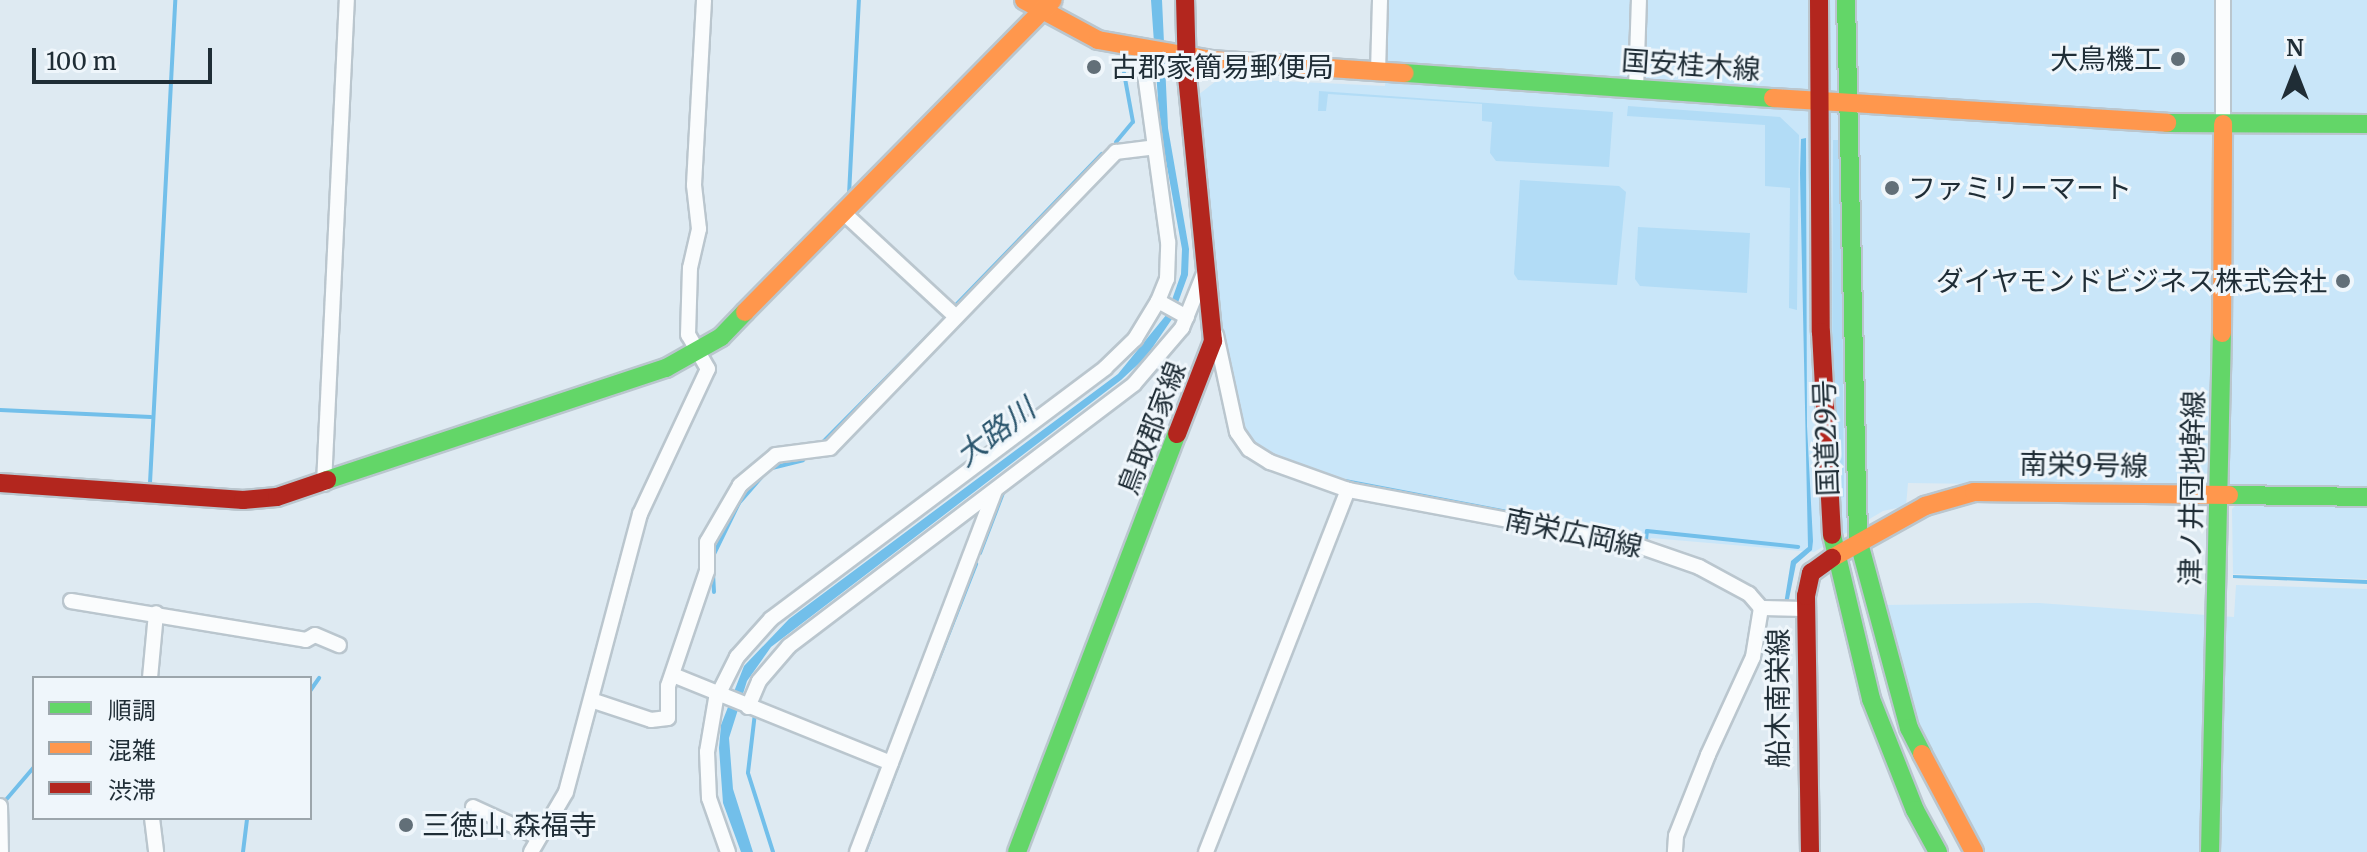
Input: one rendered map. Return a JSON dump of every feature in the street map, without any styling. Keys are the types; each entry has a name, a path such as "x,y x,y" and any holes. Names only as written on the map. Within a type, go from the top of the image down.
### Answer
{"main road":[{"name":"国安桂木線","path":"1024,0 1047,6 1098,40 1179,56 1849,103 2223,124 2367,124"},
{"name":"鳥取郡家線","path":"1017,852 1207,363 1215,327 1179,56 1185,0"},
{"name":"国道29号","path":"1819,0 1821,332 1833,556 1881,727 1938,852"},
{"name":"国道29号","path":"1846,0 1858,539 1909,728 1974,852"},
{"path":"0,483 243,500 324,484 666,368 721,337 846,215 1047,6"},
{"name":"津ノ井団地幹線","path":"2210,852 2222,495 2223,124"},
{"name":"南栄9号線","path":"1833,556 1858,539 1925,506 1974,492 2367,497"},
{"name":"船木南栄線","path":"1810,852 1804,716 1806,609 1811,573 1833,556"}],"street":[{"path":"324,484 347,0"},
{"path":"531,852 566,792 610,641 630,542 708,369 688,335 688,303 699,229 694,185 704,0"},
{"path":"1378,72 1380,0"},
{"path":"1636,89 1639,0"},
{"path":"2223,0 2223,124"},
{"path":"728,852 709,798 708,739 718,696 737,657 771,619 1105,368 1135,339 1158,301 1167,279 1168,242 1154,147 1146,51"},
{"path":"591,700 651,720 668,718 673,675 707,571 707,542 740,485 776,455 830,448 954,315 1116,152 1154,147"},
{"path":"846,215 954,315"},
{"path":"748,707 759,681 789,646 1134,384 1187,317 1207,267"},
{"path":"1158,301 1187,317"},
{"name":"南栄広岡線","path":"1215,327 1237,432 1249,449 1295,474 1348,490 1627,542 1731,582 1761,608"},
{"path":"1206,852 1348,490"},
{"path":"857,852 995,491"},
{"path":"71,601 306,640 315,635 339,645"},
{"path":"1675,852 1676,836 1702,768 1753,657 1761,608 1806,609"},
{"path":"150,676 156,613"},
{"path":"673,675 718,696 891,763"},
{"path":"0,806 1,852"},
{"path":"473,807 538,837"},
{"path":"152,820 156,852"}],"shaded area":[{"path":"1151,0 1162,0 1168,128 1189,249 1188,275 1172,319 1146,357 1121,380 771,647 747,681 729,738 733,789 753,852 741,852 723,803 719,748 721,725 744,666 789,619 1118,374 1167,314 1181,274 1182,249 1160,128"},
{"path":"1388,0 2367,0 2367,489 1908,483 1906,506 1883,511 1814,552 1651,538 1647,545 1295,471 1245,440 1226,379 1198,95 1220,78 1385,86"},
{"path":"1319,91 1613,112 1609,167 1496,161 1490,153 1492,122 1482,121 1482,104 1328,94 1326,111 1318,111"},
{"path":"1628,106 1780,117 1799,135 1797,310 1789,308 1790,188 1765,186 1765,125 1627,116"},
{"path":"1806,138 1807,426 1813,541 1812,550 1796,564 1788,604 1784,604 1791,561 1808,547 1800,173 1801,139"},
{"path":"1833,140 1841,140 1844,497 1838,498 1832,425"},
{"path":"1520,180 1619,186 1626,192 1617,285 1518,280 1514,274"},
{"path":"1638,227 1750,233 1747,293 1640,286 1635,279"},
{"path":"2239,502 2367,504 2367,579 2233,574 2232,509"},
{"path":"2233,575 2367,580 2367,584 2233,578"},
{"path":"2236,585 2367,589 2367,852 1980,852 1911,706 1882,605 2039,603 2234,617"}],"waterway":[{"path":"150,483 175,0"},
{"path":"849,195 859,0"},
{"path":"1116,142 1133,122 1124,73"},
{"path":"956,305 1102,154"},
{"path":"824,441 938,326"},
{"path":"0,410 151,417"},
{"path":"772,468 803,460"},
{"path":"713,556 739,503 765,473"},
{"path":"1345,481 1617,533"},
{"path":"980,553 1005,488"},
{"path":"1630,536 1646,540 1647,531 1798,547"},
{"path":"930,681 976,564"},
{"path":"713,573 714,592"},
{"path":"312,688 319,678"},
{"path":"755,713 748,773 773,852"},
{"path":"865,852 905,746"},
{"path":"5,801 32,769"},
{"path":"243,852 247,820"}],"traffic: fast":[{"path":"1846,0 1858,539 1909,728 1922,754"},
{"path":"1405,73 1773,98"},
{"path":"2167,123 2367,124"},
{"path":"327,480 666,368 721,337 745,312"},
{"path":"2210,852 2222,333"},
{"path":"1017,852 1177,434"},
{"path":"2229,495 2367,497"},
{"path":"1832,535 1871,699 1915,810 1938,852"}],"traffic: slow":[{"path":"1024,0 1098,40 1212,60 1405,73"},
{"path":"745,312 1053,0"},
{"path":"1773,98 2167,123"},
{"path":"2222,333 2223,124"},
{"path":"1832,558 1925,506 1974,492 2229,495"},
{"path":"1922,754 1974,852"}],"traffic: jam":[{"path":"1177,434 1213,341 1187,74 1185,0"},
{"path":"1819,0 1821,332 1832,535"},
{"path":"0,483 243,500 277,497 327,480"},
{"path":"1810,852 1806,596 1811,573 1832,558"}],"place":[{"name":"大鳥機工","path":"2178,59"},
{"name":"古郡家簡易郵便局","path":"1094,67"},
{"name":"ファミリーマート","path":"1892,188"},
{"name":"ダイヤモンドビジネス株式会社","path":"2343,281"},
{"name":"三徳山 森福寺","path":"406,825"}],"water label":[{"name":"大路川","path":"995,432"}]}
